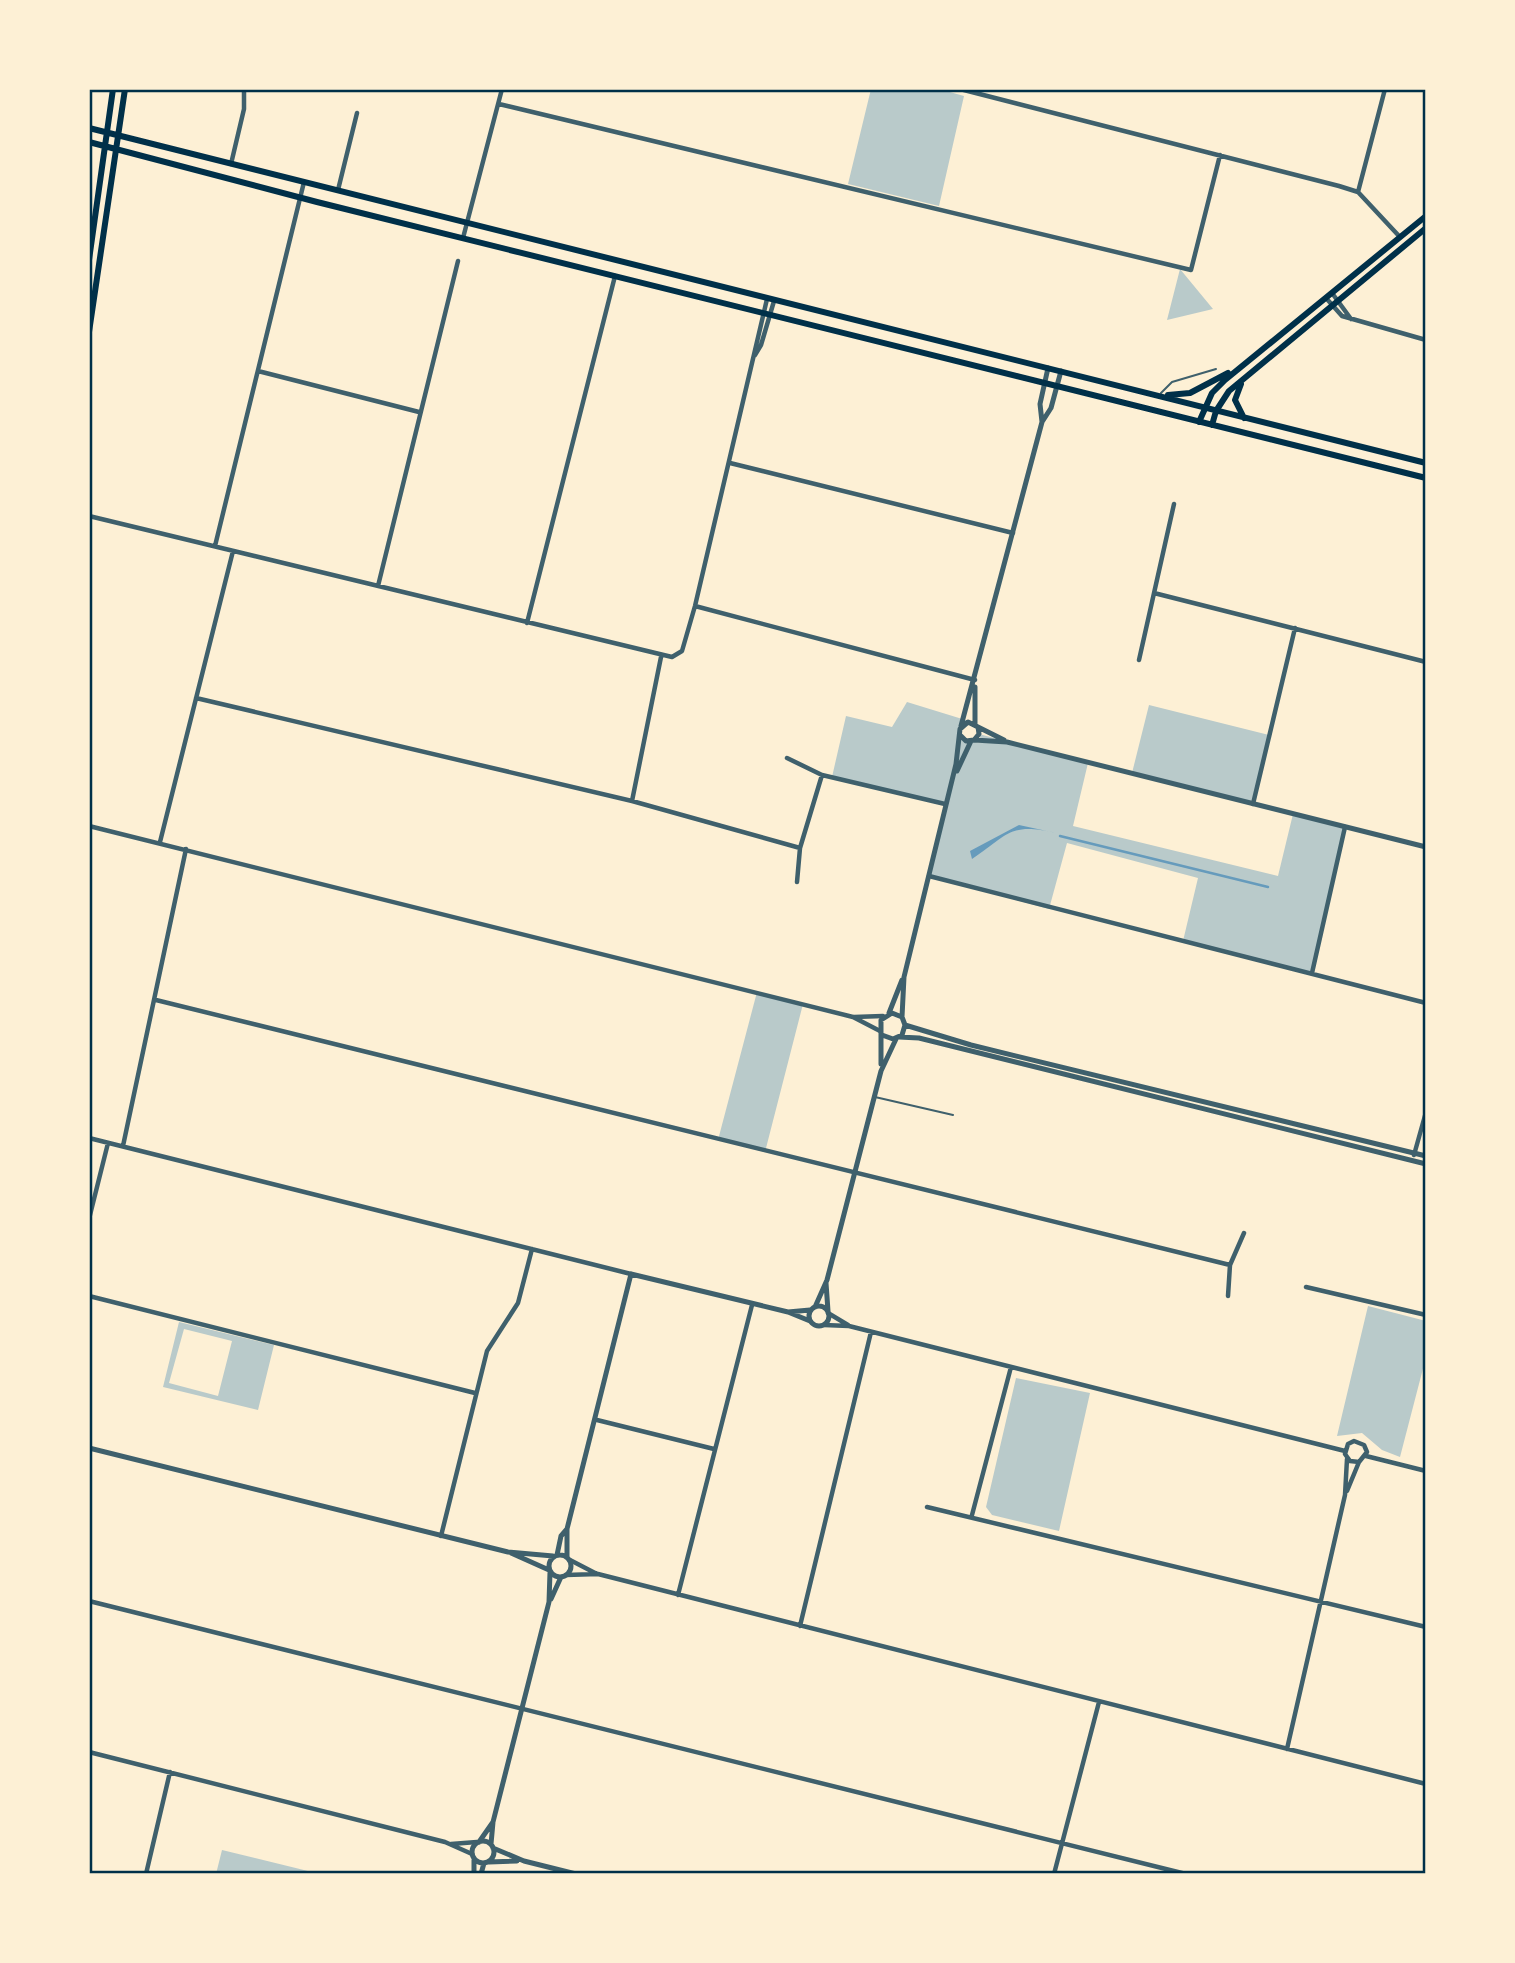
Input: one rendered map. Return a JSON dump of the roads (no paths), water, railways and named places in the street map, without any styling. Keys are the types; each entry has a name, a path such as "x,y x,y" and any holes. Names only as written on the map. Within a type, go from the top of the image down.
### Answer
{"main road":[{"path":"89,260 113,89"},
{"path":"89,332 125,89"},
{"path":"89,128 1426,463"},
{"path":"89,142 301,198 1426,478"},
{"path":"1199,422 1205,408 1225,380 1426,216"},
{"path":"1212,425 1216,411 1229,391 1426,228"},
{"path":"1159,395 1190,393 1247,362"},
{"path":"1244,418 1234,397 1248,374"}],"street":[{"path":"463,238 502,89"},
{"path":"960,89 1310,176 1358,192 1399,236"},
{"path":"1358,192 1385,89"},
{"path":"231,163 244,108 244,92"},
{"path":"499,104 1191,270 1220,155"},
{"path":"338,191 358,113"},
{"path":"215,547 304,182"},
{"path":"378,586 458,261"},
{"path":"527,623 615,276"},
{"path":"1329,295 1351,319 1426,340"},
{"path":"89,516 661,657 672,657 682,651 695,606 755,355 771,300"},
{"path":"1042,422 1040,404 1048,368"},
{"path":"258,371 419,412"},
{"path":"810,1321 813,1308 827,1280 881,1071 905,1025 902,1017 904,977 952,780 961,726 1042,422 1051,408 1061,372"},
{"path":"730,463 1013,533"},
{"path":"1139,660 1174,504"},
{"path":"160,842 233,551"},
{"path":"1154,593 1426,662"},
{"path":"695,606 975,680"},
{"path":"1253,804 1295,628"},
{"path":"632,801 661,657"},
{"path":"952,780 972,741 979,734 976,725 975,680"},
{"path":"196,698 632,801 800,848"},
{"path":"961,726 968,722 1007,742"},
{"path":"961,736 972,741 1007,742 1426,847"},
{"path":"787,758 822,775 945,804"},
{"path":"797,882 800,848 822,775"},
{"path":"89,826 853,1017 881,1033 898,1038 919,1038 1426,1164"},
{"path":"1312,973 1345,827"},
{"path":"123,1146 186,849"},
{"path":"929,876 1049,909 1426,1003"},
{"path":"881,1071 881,1033 886,1015 904,977"},
{"path":"156,1000 855,1175 1230,1265"},
{"path":"853,1017 902,1017"},
{"path":"905,1025 971,1045 1426,1156"},
{"path":"1413,1160 1426,1112"},
{"path":"89,1138 788,1312 816,1326 849,1326 1345,1451"},
{"path":"89,1219 108,1143"},
{"path":"1228,1296 1230,1265 1244,1233"},
{"path":"441,1536 487,1351 518,1303 532,1249"},
{"path":"549,1602 571,1567 568,1559 567,1529 597,1420 631,1274"},
{"path":"824,1325 828,1312 827,1280"},
{"path":"1306,1287 1426,1315"},
{"path":"89,1296 475,1393"},
{"path":"678,1595 752,1305"},
{"path":"788,1312 821,1306 849,1326"},
{"path":"800,1626 871,1332"},
{"path":"972,1516 1011,1367"},
{"path":"597,1420 714,1449"},
{"path":"1287,1749 1345,1495 1345,1451 1348,1444 1358,1441 1366,1448 1366,1456 1359,1462 1345,1495"},
{"path":"89,1448 508,1552 568,1559 598,1574 678,1595 1426,1784"},
{"path":"1366,1456 1426,1471"},
{"path":"1347,1459 1359,1462"},
{"path":"927,1507 1426,1627"},
{"path":"481,1874 494,1854 494,1822 549,1602 549,1571 561,1536 567,1529"},
{"path":"508,1552 564,1576 598,1574"},
{"path":"89,1601 1186,1874"},
{"path":"1054,1874 1099,1702"},
{"path":"89,1752 450,1844 486,1863 524,1861"},
{"path":"146,1874 170,1772"},
{"path":"474,1874 473,1857 478,1842 494,1822"},
{"path":"450,1844 478,1842 524,1861 576,1874"}],"lane":[{"path":"1159,395 1172,382 1216,369"},
{"path":"874,1097 953,1115"}],"water":[{"path":"1019,825 1056,833 1029,829 1011,832 972,859 970,851"}],"waterway":[{"path":"1060,836 1268,887"}]}
